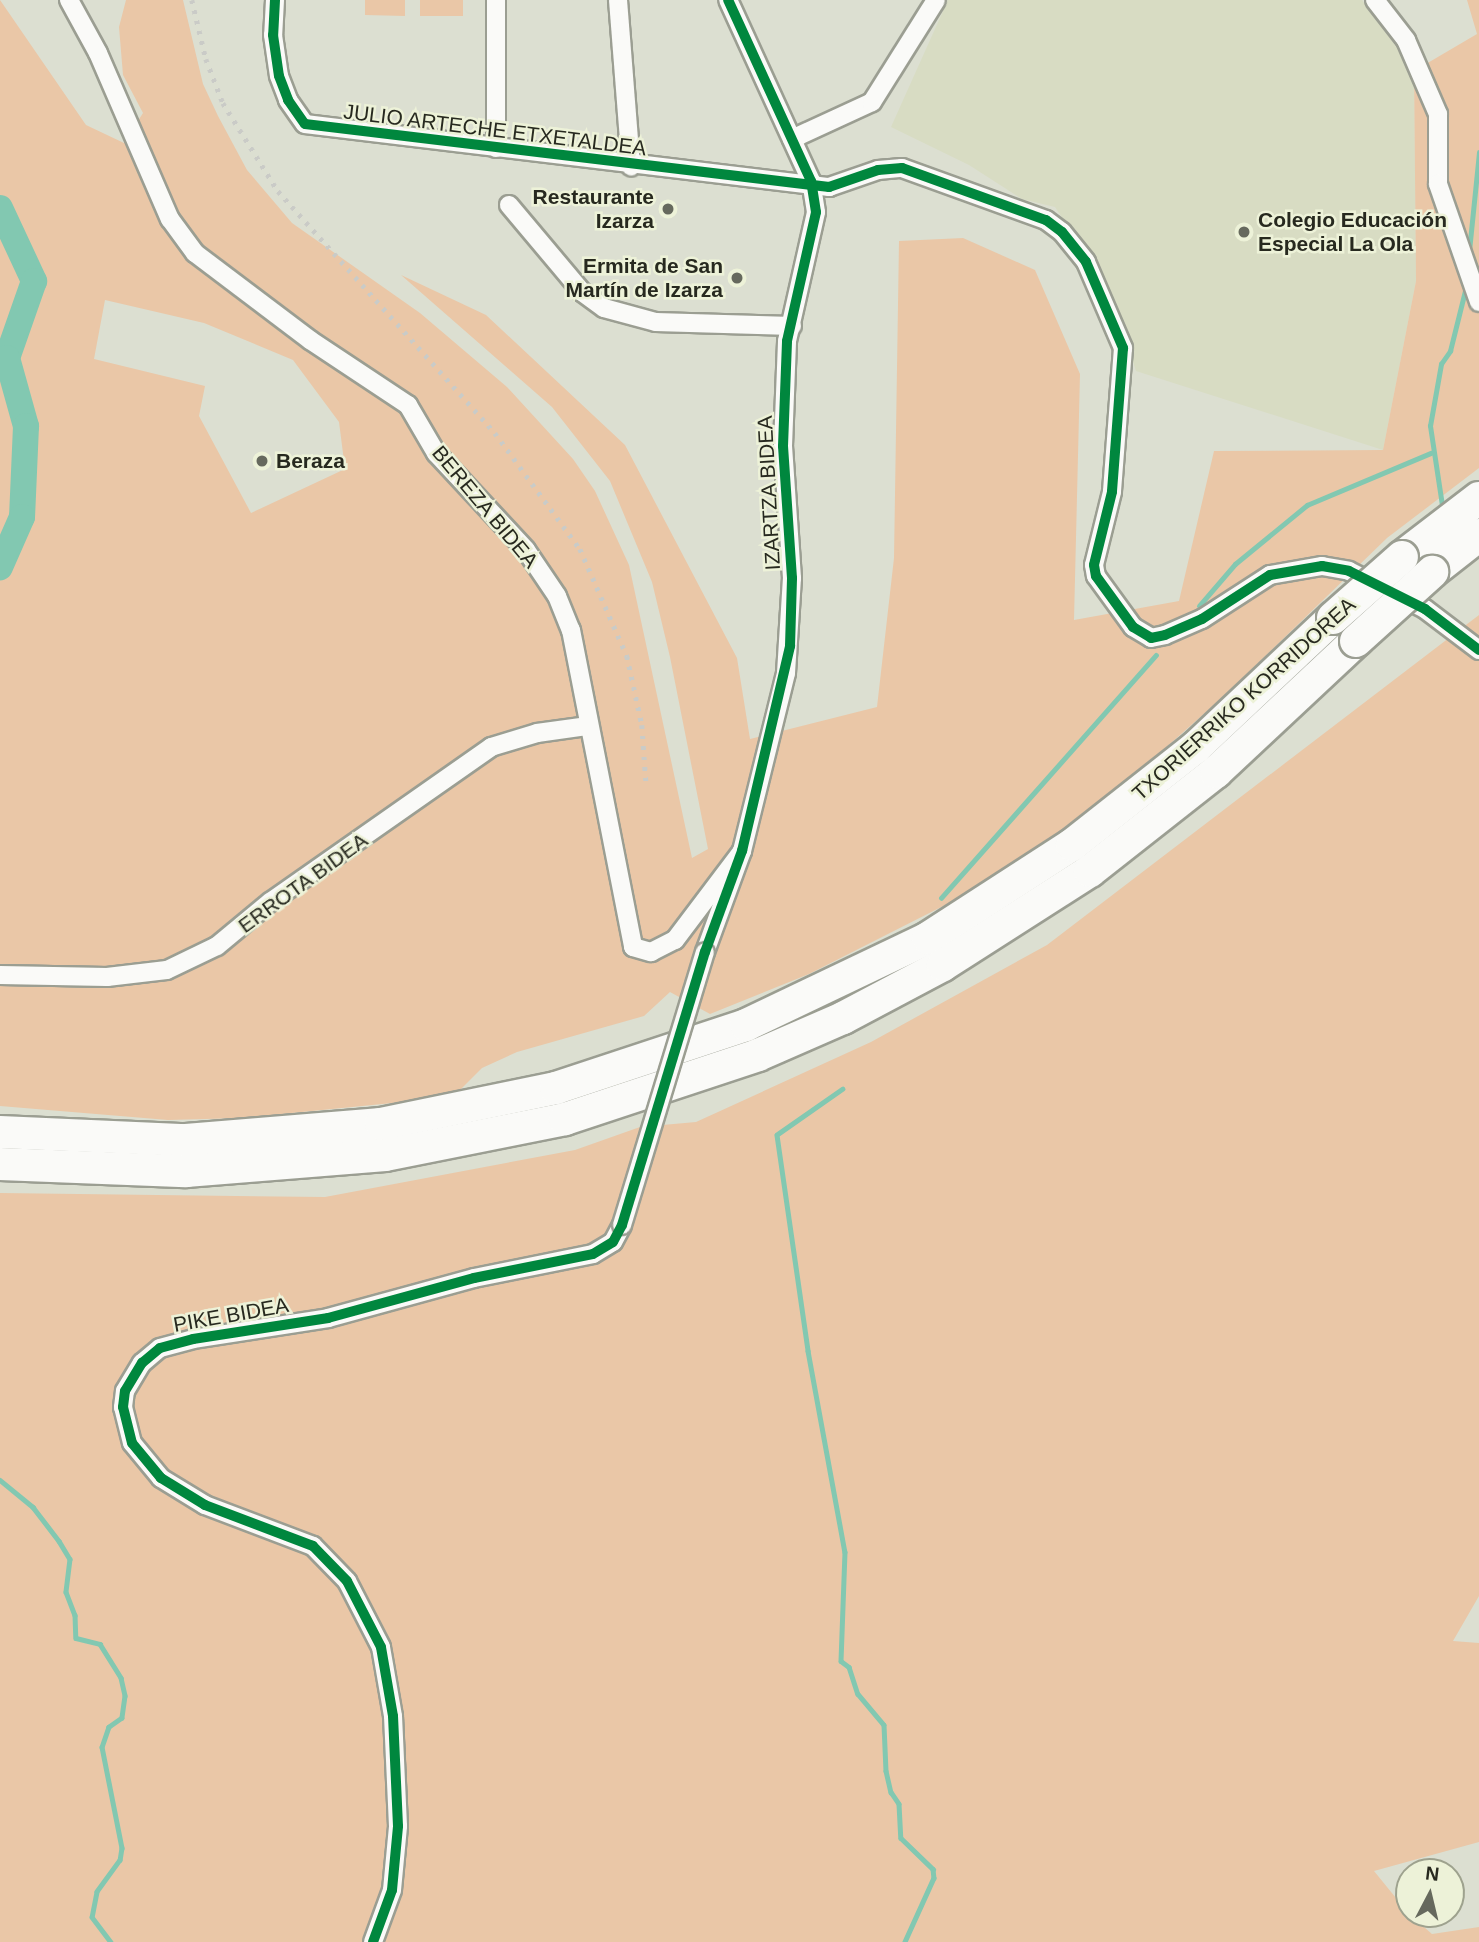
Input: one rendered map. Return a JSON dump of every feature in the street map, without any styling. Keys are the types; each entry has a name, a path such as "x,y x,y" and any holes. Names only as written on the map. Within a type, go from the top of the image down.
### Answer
{"highway":[{"name":"TXORIERRIKO KORRIDOREA","path":"0,1132 186,1140 381,1124 556,1088 746,1026 830,989 928,937 1072,845 1195,748 1402,557 1479,498"},
{"name":"TXORIERRIKO KORRIDOREA","path":"0,1164 186,1171 385,1156 565,1119 758,1055 943,965 1090,871 1216,772 1356,641 1479,535"}],"street":[{"name":"BEREZA BIDEA","path":"69,0 103,64 170,219 195,253 310,340 408,405 444,464 526,551 557,596 571,630 587,726 633,947 651,952 675,940 742,851"},
{"name":"JULIO ARTECHE ETXETALDEA","path":"275,0 273,35 279,76 288,100 306,124 631,166 811,181 829,187 878,170 902,168 1046,220 1076,248 1116,329 1124,366 1112,492 1094,565 1115,603 1143,636 1165,635 1202,619 1270,575 1322,566 1349,571 1425,609 1479,650"},
{"name":"JULIO ARTECHE ETXETALDEA","path":"496,0 496,148"},
{"name":"JULIO ARTECHE ETXETALDEA","path":"618,0 631,166"},
{"name":"IZARTZA BIDEA","path":"705,952 742,851 790,646 792,556 783,446 792,326 813,240 816,212 811,181 728,0"},
{"path":"792,139 872,102 936,0"},
{"path":"1375,0 1406,40 1438,114 1438,184 1479,302"},
{"path":"509,205 582,292 604,308 656,322 792,326"},
{"name":"ERROTA BIDEA","path":"0,975 107,977 167,970 216,946 270,902 491,747 537,733 587,726"},
{"name":"PIKE BIDEA","path":"373,1942 392,1890 398,1826 393,1716 381,1647 346,1581 313,1546 205,1505 161,1478 132,1443 123,1407 125,1391 142,1363 160,1348 193,1339 328,1318 474,1278 593,1254 613,1242 622,1225 705,952"}],"shaded area":[{"path":"0,0 86,125 124,143 143,113 123,75 119,27 126,0 183,0 203,84 218,116 247,170 292,223 420,313 507,387 573,459 595,491 629,565 692,858 708,849 670,657 652,582 610,481 552,407 401,275 486,315 625,445 737,658 750,739 877,707 894,558 899,241 963,238 1035,270 1080,374 1074,620 1179,601 1214,451 1383,450 1416,281 1414,71 1477,34 1467,0 1479,0 1479,468 1387,538 1224,696 1136,774 1041,845 959,898 809,974 710,1014 670,992 644,1016 517,1052 482,1068 453,1097 242,1118 168,1120 0,1106","holes":["105,300 204,323 293,360 339,422 345,469 251,513 199,416 205,386 94,359"]},
{"path":"365,0 405,0 405,16 365,15"},
{"path":"420,0 463,0 463,16 420,16"},
{"name":"Colegio Educación Especial La Ola","path":"948,0 1362,0 1414,71 1416,281 1383,450 1136,371 1109,288 1055,207 1022,199 969,165 891,127"},
{"path":"1479,615 1479,1596 1453,1641 1479,1643 1479,1842 1421,1858 1395,1858 1395,1865 1374,1871 1395,1897 1395,1928 1425,1928 1432,1934 1479,1927 1479,1942 0,1942 0,1193 325,1197 575,1150 640,1127 696,1122 871,1042 1047,945"}],"waterway":[{"path":"1469,251 1479,153"},
{"path":"0,208 34,281 7,358 26,426 22,517 0,567"},
{"path":"1443,512 1430,426 1441,364 1450,351 1467,283"},
{"path":"1199,606 1235,564 1307,505 1431,453"},
{"path":"941,898 1156,655"},
{"path":"843,1089 777,1135 808,1351 845,1552 841,1661 849,1667 858,1694 884,1725 886,1771 891,1792 899,1804 901,1838 933,1869 934,1878 905,1942"},
{"path":"0,1480 33,1507 59,1541 70,1559 66,1592 75,1615 76,1638 100,1644 121,1678 125,1696 122,1718 109,1727 102,1747 122,1848 120,1860 97,1892 92,1917 111,1942"}],"railway":[{"path":"192,0 206,59 223,103 278,191 495,433 580,549 627,656 642,725 646,781"}],"cycle path":[{"path":"275,0 273,35 279,76 288,100 305,124 829,187 878,170 902,168 1046,220 1062,232 1086,262 1123,348 1112,492 1094,565 1096,576 1133,627 1151,638 1165,635 1202,619 1270,575 1322,566 1349,571 1425,609 1479,650"},
{"path":"373,1942 392,1890 398,1826 393,1716 381,1647 347,1581 313,1546 205,1505 161,1478 132,1443 123,1407 125,1391 142,1363 160,1348 193,1339 328,1318 474,1278 593,1254 613,1242 622,1225 705,952 742,851 790,646 792,578 783,446 787,341 816,212 811,181 728,0"}],"place":[{"name":"Restaurante Izarza","path":"668,209"},
{"name":"Colegio Educación Especial La Ola","path":"1244,232"},
{"name":"Ermita de San Martín de Izarza","path":"737,278"},
{"name":"Beraza","path":"262,461"}]}
